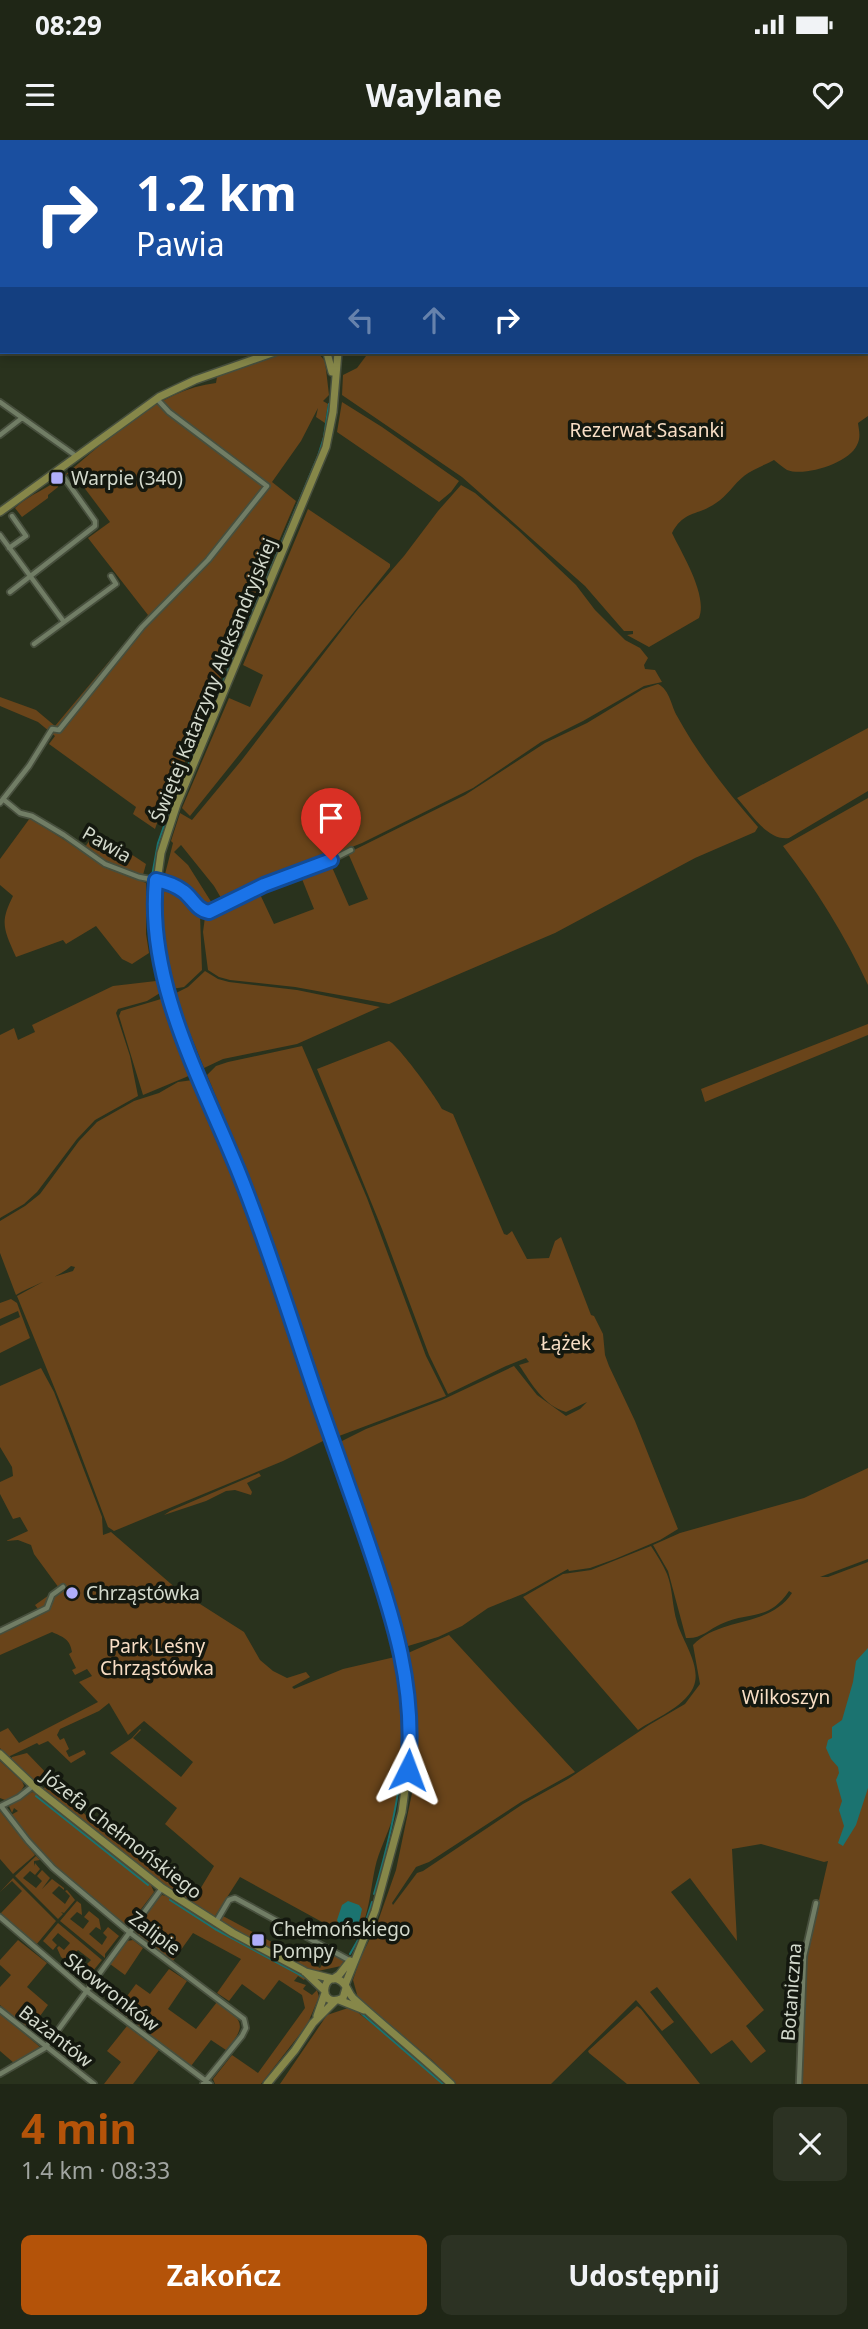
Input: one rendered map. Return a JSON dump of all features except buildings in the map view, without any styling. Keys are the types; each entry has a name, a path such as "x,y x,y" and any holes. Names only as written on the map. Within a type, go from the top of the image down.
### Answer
{"street":[{"path":"242,363 258,354"},
{"path":"0,512 157,398 187,383 269,354"},
{"name":"Świętej Katarzyny Aleksandryjskiej","path":"326,354 334,380"},
{"name":"Świętej Katarzyny Aleksandryjskiej","path":"338,354 331,426 324,454 177,804 163,845 156,880 156,937 167,993 250,1200 391,1612 404,1664 410,1725 405,1798 374,1911 352,1958 345,1986"},
{"name":"Pawia","path":"157,398 169,412 267,486 208,560 142,627 56,729 2,801 64,835 106,864 139,877 171,884 183,891 201,911 209,912 264,885 351,850"},
{"path":"0,402 76,456"},
{"path":"0,435 22,418"},
{"path":"10,592 95,526 95,521 65,479"},
{"path":"9,548 26,536 12,516"},
{"path":"0,535 64,622"},
{"path":"34,644 116,584 111,576"},
{"path":"0,1631 47,1608 52,1595 63,1587"},
{"name":"Józefa Chełmońskiego","path":"0,1754 33,1786 162,1888 215,1922 304,1972 325,1991"},
{"path":"1,1806 33,1786"},
{"name":"Zalipie","path":"1,1806 52,1868 129,1932 244,2019 246,2028 242,2036 206,2083"},
{"path":"0,2074 45,2048 162,1888"},
{"path":"215,1922 229,1900 235,1898 352,1958"},
{"name":"Botaniczna","path":"799,2084 804,1956 816,1903"},
{"name":"Skowronków","path":"0,1917 85,1990 206,2083"},
{"name":"Świętej Katarzyny Aleksandryjskiej","path":"333,1979 352,1958"},
{"name":"Józefa Chełmońskiego","path":"304,1972 333,1979"},
{"path":"313,2023 327,1983 333,1979 340,1980 365,2010 451,2084"},
{"path":"267,2084 313,2023 345,1995 345,1986"},
{"path":"325,1991 329,1999 365,2010"},
{"name":"Bażantów","path":"0,2010 94,2084"}],"green space":[{"path":"319,354 325,361 329,395 323,401 328,404 325,423 316,417 318,408 301,441 272,482 296,501 155,829 133,814 136,807 49,744 55,736 38,722 0,706 0,697 36,710 55,726 148,615 88,538 110,522 74,474 79,469 73,470 58,481 58,487 48,498 22,517 15,508 59,480 116,432 154,406 195,387 216,383 217,377 276,356"},
{"name":"Rezerwat Sasanki","path":"368,354 868,354 868,416 858,423 858,442 852,452 836,463 815,470 795,472 787,470 774,460 744,476 716,503 681,520 672,533 697,587 701,609 699,618 649,647 627,635 633,634 633,631 624,631 585,586 462,477 342,395 343,375 357,368"},
{"path":"342,402 459,481 451,492 439,502 337,432"},
{"path":"461,485 475,493 518,530 576,585 595,610 625,640 640,648 648,658 645,669 655,670 662,682 644,686 541,742 473,788 362,843 269,880 224,903 181,845 174,852 188,865 215,908 210,910 201,907 182,888 164,878 180,813 192,820 358,609"},
{"path":"308,509 390,564 390,567 190,816 182,808 229,698 250,707 263,675 243,665"},
{"path":"658,684 668,694 677,716 704,760 758,827 755,832 695,858 555,933 389,1004 295,987 230,980 208,970 203,932 205,917 258,890 274,924 314,909 300,874 325,863 331,865 349,906 368,899 348,853 465,795 545,743 587,723 643,689"},
{"path":"868,728 868,791 789,838 781,838 767,831 737,798"},
{"path":"868,798 868,985 829,913 783,846"},
{"path":"30,818 102,864 146,883 146,934 149,953 132,964 122,959 96,926 66,944 63,940 16,957 5,925 6,912 13,896 0,885 0,859"},
{"path":"96,831 146,864 143,875 107,862 85,847"},
{"path":"164,887 182,892 200,915 202,970 184,987 172,989 162,933"},
{"path":"205,971 229,982 297,990 380,1007 297,1044 223,1059 204,1068 174,994 188,987"},
{"path":"156,981 160,993 147,1001 118,1009 116,1013 130,1056 138,1096 95,1120 37,1192 24,1204 0,1218 0,1035 14,1028 18,1040 35,1032 32,1025 113,986"},
{"path":"161,999 191,1075 143,1095 119,1016 121,1011"},
{"path":"868,1024 868,1035 705,1102 701,1089"},
{"name":"Łążek","path":"389,1041 417,1072 442,1109 453,1114 504,1234 512,1231 527,1259 549,1258 555,1241 561,1237 591,1315 603,1334 609,1366 635,1421 678,1529 660,1540 615,1559 590,1568 568,1569 525,1593 488,1608 462,1626 408,1646 380,1552 340,1442 366,1429 442,1400 514,1366 537,1395 566,1416 587,1402 566,1412 551,1404 539,1393 519,1365 529,1362 526,1358 448,1394 429,1355 382,1229 317,1069"},
{"path":"302,1046 367,1198 426,1356 446,1396 339,1436 252,1184 207,1075 216,1066 228,1062"},
{"path":"193,1080 236,1185 325,1440 283,1461 114,1531 108,1527 17,1296 42,1282 16,1295 0,1253 0,1221 40,1194 79,1141 97,1122 134,1101 159,1093 178,1082","holes":["71,1266 75,1267 73,1271 54,1277"]},
{"path":"11,1299 17,1303 30,1338 0,1353 0,1326 20,1317 18,1311 0,1319 0,1303"},
{"name":"Park Leśny Chrząstówka","path":"41,1368 54,1392 102,1517 103,1535 111,1532 178,1590 244,1632 260,1660 273,1671 287,1678 306,1672 310,1677 292,1687 294,1689 343,1669 395,1657 404,1716 401,1778 393,1817 375,1868 366,1914 355,1940 240,1877 215,1916 212,1917 181,1897 185,1890 196,1896 214,1866 165,1824 177,1808 110,1753 140,1729 133,1738 181,1777 193,1762 144,1721 128,1735 109,1703 99,1711 60,1729 57,1735 60,1740 64,1738 69,1757 84,1750 86,1754 71,1763 48,1741 39,1745 37,1743 8,1757 0,1748 0,1732 8,1728 19,1743 98,1702 79,1682 92,1676 87,1669 75,1675 72,1670 76,1668 69,1654 72,1652 71,1648 68,1641 59,1635 52,1632 0,1655 0,1632 41,1613 35,1605 59,1588 34,1554 31,1545 18,1540 6,1541 28,1531 20,1517 13,1519 0,1494 0,1482 13,1476 12,1467 0,1447 0,1386"},
{"name":"Wilkoszyn","path":"868,1468 868,1559 820,1577 828,1577 868,1562 868,2084 801,2084 806,1956 828,1861 761,1844 732,1849 737,1941 690,1878 671,1892 764,2010 746,2026 766,2051 751,2063 732,2040 711,2054 657,1987 650,1992 674,2022 662,2031 636,2000 551,2084 456,2084 432,2060 358,1998 353,1980 396,1870 416,1774 417,1715 408,1653 449,1635 575,1772 521,1802 429,1862 416,1867 393,1905 417,1873 685,1704 700,1684 693,1645 717,1630 771,1612 792,1593 789,1591 766,1612 731,1620 700,1636 686,1638 668,1571 653,1545 680,1533 804,1498"},
{"path":"259,1473 261,1476 247,1483 251,1495 235,1490 226,1491 206,1501 164,1515 170,1511"},
{"path":"651,1546 669,1580 675,1616 694,1663 695,1680 693,1688 683,1701 638,1730 523,1597 563,1574 591,1570"},
{"path":"27,1753 51,1778 59,1775 50,1779 43,1781 27,1777 10,1761 12,1757"},
{"path":"0,1761 24,1786 19,1794 5,1800 0,1798"},
{"path":"56,1780 57,1783 51,1787 161,1875 183,1888 180,1893 172,1892 44,1791 44,1788"},
{"path":"32,1792 37,1793 150,1883 154,1892 129,1925 121,1922 51,1863 11,1815 18,1811 14,1808 12,1813 9,1806"},
{"path":"0,1811 35,1855 13,1874 0,1859"},
{"path":"36,1856 40,1860 34,1861 34,1866 35,1863 40,1869 35,1875 30,1871 23,1878 36,1888 42,1881 37,1876 42,1870 50,1878 42,1889 52,1879 64,1890 59,1886 52,1893 65,1904 70,1896 65,1891 67,1890 75,1900 64,1913 61,1912 63,1914 58,1919 15,1876"},
{"path":"13,1878 56,1921 36,1945 1,1913 22,1891 12,1881 0,1892"},
{"path":"162,1895 170,1897 227,1934 305,1974 304,1980 298,1976 294,1981 306,1985 303,1989 312,1995 317,1990 319,1997 307,2025 261,2084 215,2084 213,2079 232,2055 258,2073 305,2008 302,1995 279,1980 264,2000 242,1984 229,2001 217,1993 241,1959 193,1933 173,1961 170,1961 135,1934 142,1918"},
{"path":"77,1901 81,1904 82,1915 77,1912 70,1919 83,1929 89,1921 84,1917 89,1911 99,1919 101,1930 96,1927 89,1934 102,1945 107,1937 103,1933 108,1927 119,1936 105,1954 105,1958 60,1921"},
{"path":"223,1916 320,1968 330,1952 344,1960 341,1966 315,1974 221,1923"},
{"path":"58,1923 102,1960 88,1977 75,1968 79,1963 84,1967 91,1960 78,1950 72,1957 77,1962 73,1967 61,1957 57,1948 59,1946 64,1950 70,1943 58,1933 52,1940 57,1945 53,1950 43,1941"},
{"path":"18,1940 47,1963 27,1987 48,2005 30,2030 0,2005 0,1987 11,1975 0,1965 0,1960"},
{"path":"133,1940 143,1948 125,1975 110,1964 127,1941"},
{"path":"169,1969 187,1981 168,2009 196,2029 217,2002 240,2023 238,2034 226,2050 211,2040 191,2066 116,2011 136,1984 150,1994"},
{"path":"637,2006 700,2084 627,2084 589,2053 588,2051"},
{"path":"351,2007 422,2063 442,2084 280,2084 327,2015"},
{"path":"0,2013 40,2047 14,2063 0,2051"},
{"path":"127,2026 159,2050 133,2084 104,2084 121,2062 107,2051"}],"water":[{"path":"868,1648 868,1788 856,1825 843,1846 838,1843 844,1826 839,1810 842,1801 836,1780 838,1767 826,1748 828,1740 832,1738 832,1727 842,1720 856,1661"},
{"path":"348,1901 362,1909 358,1927 353,1930 340,1927 337,1920 342,1905"}],"waterway":[{"path":"173,801 318,456 329,404"},
{"path":"152,876 158,843 170,809"},
{"path":"151,884 149,924 152,953"},
{"path":"163,999 192,1073"},
{"path":"196,1080 248,1210 327,1439"},
{"path":"330,1447 395,1645"},
{"path":"374,1894 390,1835 400,1779 403,1723 398,1662"},
{"path":"36,1796 148,1885"},
{"path":"170,1900 215,1929 306,1978"},
{"path":"350,1954 362,1933 372,1902"},
{"path":"362,2014 443,2084"}],"place":[{"name":"Warpie (340)","path":"57,478"},
{"name":"Chrząstówka","path":"72,1593"},
{"name":"Chełmońskiego Pompy","path":"258,1940"}],"route":[{"path":"331,860 264,885 209,912 201,911 183,891 156,880 156,937 172,1008 250,1200 391,1612 402,1652 407,1685 410,1725 408,1770"}]}
